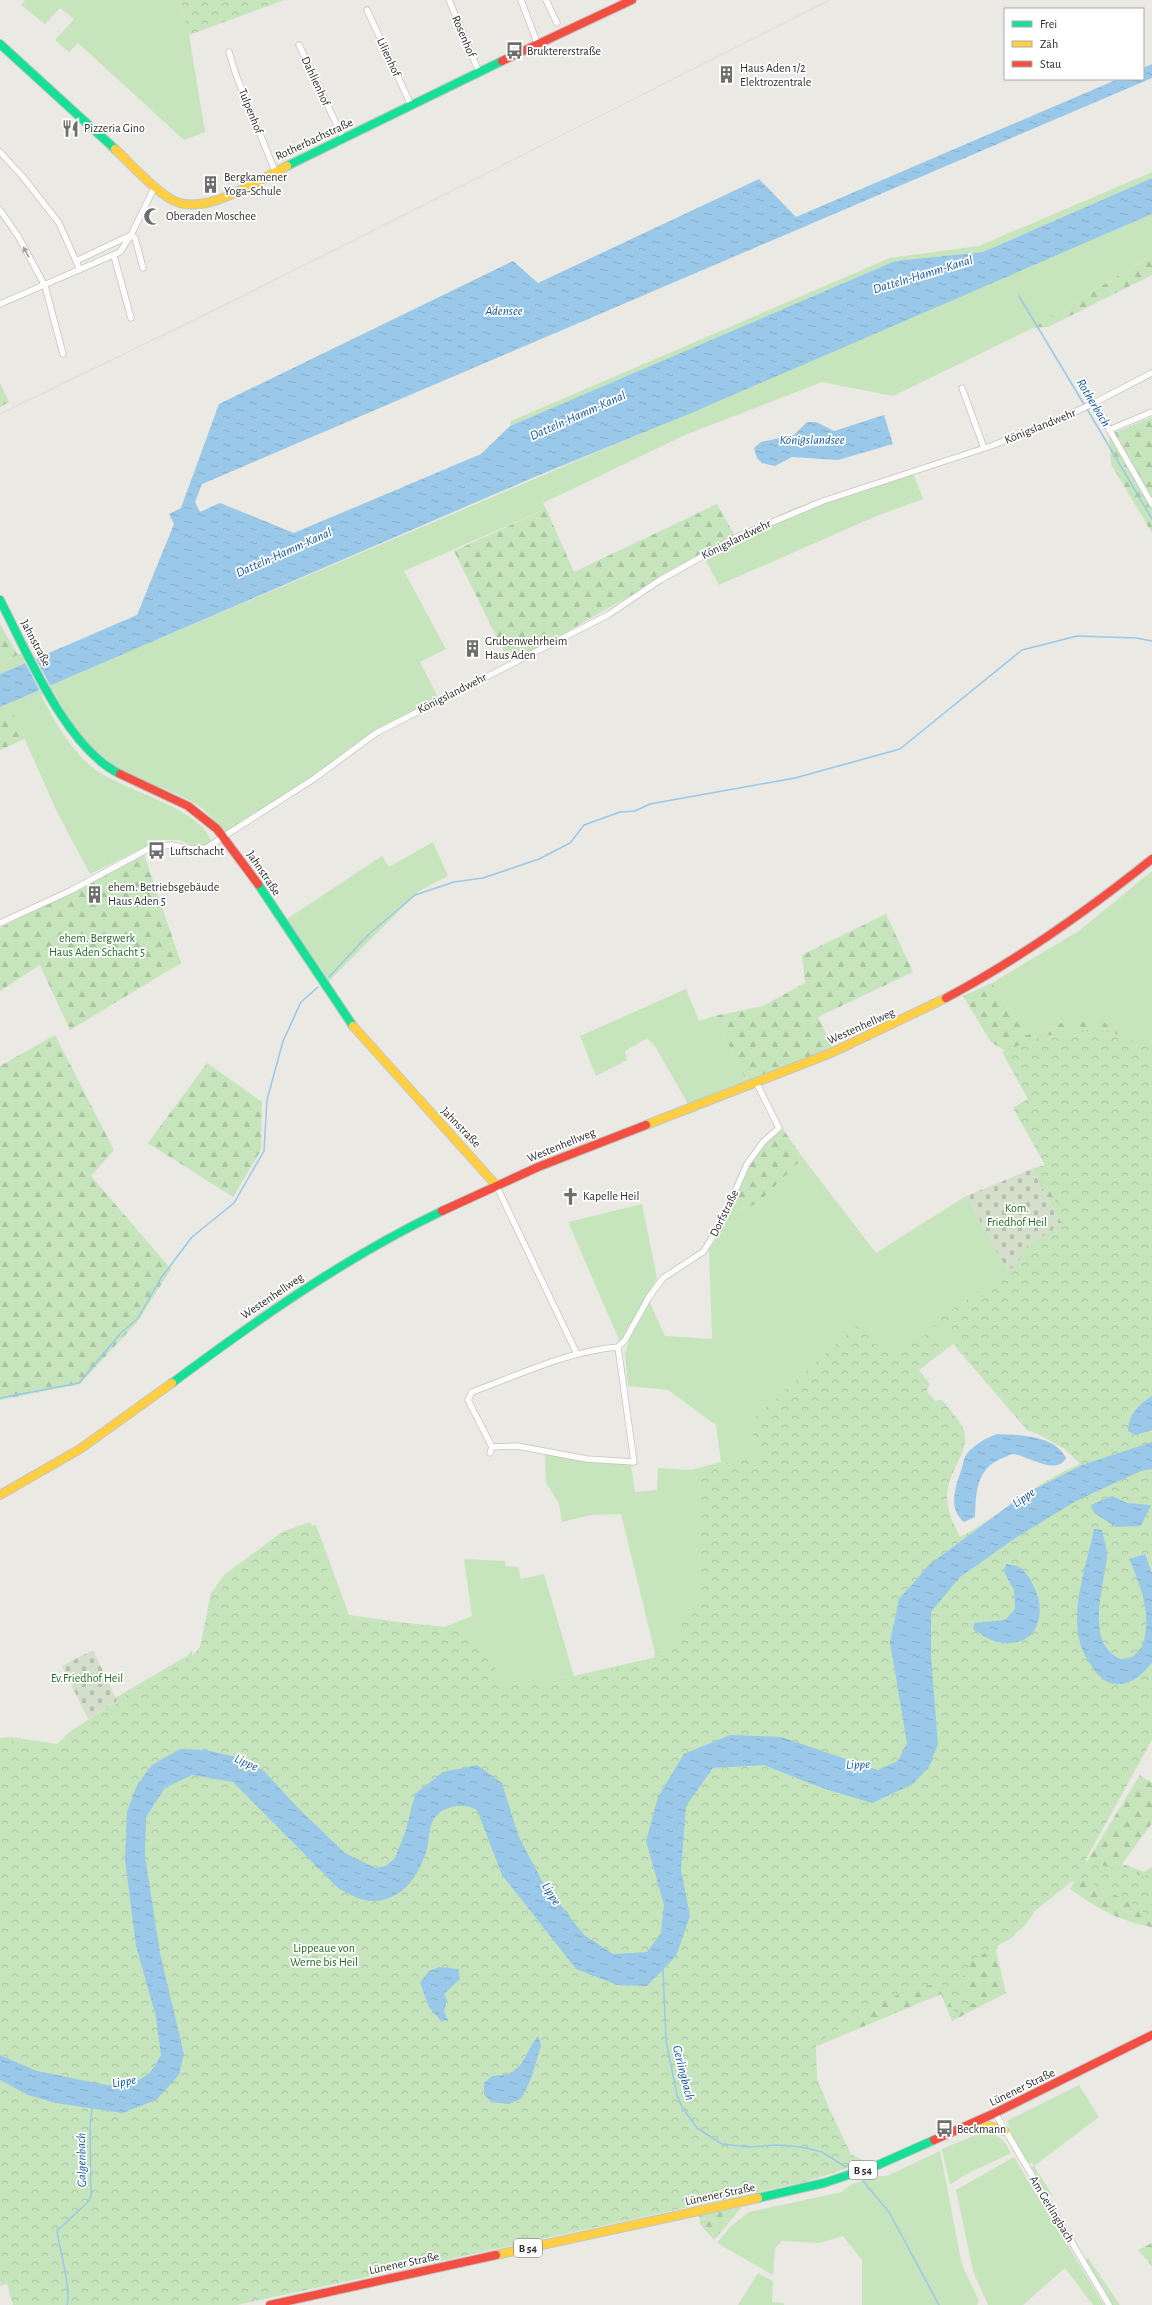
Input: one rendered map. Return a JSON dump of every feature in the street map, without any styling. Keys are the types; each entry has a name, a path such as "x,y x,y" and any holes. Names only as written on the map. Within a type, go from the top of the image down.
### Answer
{"main road":[{"name":"Rotherbachstraße","path":"1,46 155,186 175,202 187,206 200,206 215,201 342,138 632,0"},
{"name":"Jahnstraße","path":"0,600 48,693 74,735 98,761 121,776 188,806 208,820 224,837 349,1021 368,1045 468,1152 496,1185"},
{"name":"Westenhellweg","path":"0,1495 50,1468 113,1426 302,1290 390,1238 496,1185 756,1082 891,1026 969,986 1087,911 1152,859"},
{"name":"Lünener Straße","path":"270,2305 824,2183 878,2165 965,2127 1152,2035"},
{"path":"965,2127 990,2126 1005,2131"}],"street":[{"name":"Rosenhof","path":"449,0 480,72"},
{"path":"521,0 538,45"},
{"path":"546,0 557,23"},
{"name":"Lilienhof","path":"368,10 411,105"},
{"name":"Dahlienhof","path":"299,46 342,138"},
{"name":"Tulpenhof","path":"229,52 236,75 275,171"},
{"path":"0,152 23,177 58,223 80,270"},
{"path":"0,304 45,286 120,252 131,235 155,186"},
{"path":"0,210 18,236 45,286 63,354"},
{"path":"76,261 131,235"},
{"path":"131,235 135,238 143,268"},
{"path":"114,256 131,318"},
{"name":"Königslandwehr","path":"0,923 70,891 115,865 150,848 172,845 192,849 206,848 315,778 376,733 608,615 660,580 737,536 823,500 984,448 1053,422 1152,373"},
{"path":"962,388 984,448"},
{"path":"1094,403 1152,504"},
{"path":"1109,430 1152,412"},
{"name":"Dorfstraße","path":"618,1347 625,1340 649,1297 663,1278 703,1252 720,1226 747,1164 763,1142 779,1128 756,1082"},
{"path":"496,1185 577,1354"},
{"path":"618,1347 634,1462 587,1459 517,1446 491,1450 468,1400 472,1392 577,1354 599,1348 618,1347"},
{"name":"Am Gerlingbach","path":"994,2113 1109,2305"}],"green space":[{"path":"25,0 180,0 189,35 205,132 184,140 78,43 69,52 55,40 74,19 60,8 45,24 21,5"},
{"path":"180,0 284,0 189,35"},
{"path":"1152,172 1152,178 983,252 895,261 510,426 511,421 890,258 979,246"},
{"path":"1152,214 1152,255 1033,328 893,396 822,382 685,435 543,503 546,509 404,571 446,649 420,662 440,701 344,754 226,833 200,807 190,801 130,775 108,763 98,755 80,735 53,690 41,695 63,734 84,760 92,767 121,784 159,800 193,819 205,830 211,842 205,846 197,847 179,840 159,840 90,874 57,812 11,708 0,713 0,707 51,684"},
{"path":"1152,255 1152,275 1048,327 1033,328"},
{"path":"0,383 9,402 0,407"},
{"path":"1152,417 1152,533 1111,464 1109,435"},
{"path":"912,470 923,499 874,517 719,585 702,554 792,509"},
{"path":"717,504 735,536 510,664 454,551 546,509 574,572"},
{"path":"0,624 18,655 0,662"},
{"path":"30,650 36,658 0,674 0,662"},
{"path":"11,708 25,739 0,750 0,713"},
{"path":"433,842 448,876 419,891 329,981 287,919 382,856 389,867"},
{"name":"ehem. Bergwerk Haus Aden Schacht 5","path":"144,854 181,963 70,1030 40,965 0,991 0,928"},
{"path":"1152,871 1152,1052 1067,1021 1026,1035 992,983 1080,930"},
{"path":"886,914 913,972 818,1017 833,1048 747,1082 714,1016 763,1006 805,983 802,955"},
{"path":"992,983 1026,1035 1067,1021 1103,1022 1152,1052 1152,1171 1131,1213 1104,1227 1082,1233 1065,1230 1032,1169 1125,1139 1138,1072 1135,1062 1113,1059 1034,1097 1007,1052 991,1042 963,996"},
{"path":"686,989 699,1021 714,1016 747,1082 688,1104 656,1048 647,1038 625,1051 627,1060 596,1076 580,1036"},
{"name":"Lippeaue von Werne bis Heil","path":"1105,1030 1152,1048 1152,1740 1085,1861 1144,1876 1152,1873 1152,1921 1135,1905 1081,1878 1070,1883 1036,1910 1025,1925 1010,1939 971,1961 962,1979 962,1985 975,2002 959,2013 956,2014 953,2010 943,1985 927,1986 911,1990 894,1997 860,2015 816,2044 817,2079 829,2108 851,2154 866,2162 805,2182 237,2305 13,2305 7,2284 0,2286 0,1739 48,1746 64,1745 80,1728 112,1708 124,1696 192,1656 200,1647 211,1593 224,1575 282,1532 310,1522 341,1610 352,1618 457,1628 489,1648 500,1683 574,1679 655,1659 654,1656 658,1651 666,1646 676,1645 682,1637 680,1617 700,1605 700,1468 762,1457 749,1423 858,1324 884,1353 930,1333 944,1350 919,1370 930,1384 926,1392 928,1399 933,1401 942,1400 957,1418 964,1430 965,1437 962,1452 950,1481 947,1494 948,1507 960,1537 990,1519 1033,1489 1064,1471 1080,1464 1065,1449 1025,1427 940,1325 935,1327 933,1323 1016,1265 1026,1247 1066,1221 1039,1171 1046,1170 1045,1165 1013,1108 1028,1099 1002,1052 1044,1037 1064,1032"},
{"path":"55,1035 114,1150 91,1176 171,1269 138,1321 80,1384 0,1400 0,1066"},
{"path":"207,1063 262,1102 261,1150 233,1197 148,1143"},
{"path":"780,1125 803,1158 758,1203 728,1215 738,1179"},
{"path":"803,1158 876,1253 966,1196 1008,1270 1065,1230 1068,1446 1027,1430 953,1344 913,1374 963,1435 943,1489 0,2055 0,1738 11,1737 57,1744 71,1731 117,1701 115,1698 187,1656 192,1650 193,1659 284,1532 316,1525 349,1615 442,1628 472,1616 464,1559 505,1561 506,1566 518,1567 521,1579 544,1574 574,1676 656,1657 621,1514 591,1515 562,1522 559,1504 546,1482 545,1454 584,1460 631,1464 635,1492 657,1490 658,1468 691,1470 721,1462 716,1425 668,1390 628,1386 625,1353 631,1336 650,1303 665,1336 712,1339 709,1249 718,1237 728,1215 758,1203"},
{"name":"Kom. Friedhof Heil","path":"1032,1169 1065,1230 1008,1271 966,1196"},
{"path":"642,1204 657,1278 620,1342 568,1222"},
{"name":"Ev.Friedhof Heil","path":"93,1650 117,1701 88,1719 62,1666"},
{"path":"1140,1775 1152,1783 1152,1823 1122,1864 1144,1872 1152,1867 1152,1927 1129,1921 1109,1913 1070,1889"},
{"path":"980,1928 998,1948 996,1951 1006,1993 952,2021 941,1994 853,2031 841,2013"},
{"path":"841,2013 853,2031 817,2046 810,2033"},
{"path":"1079,2085 1099,2117 1034,2166 1032,2163 1028,2163 1012,2136 1007,2121"},
{"path":"989,2133 997,2135 1011,2153 971,2172 950,2185 942,2149 976,2135"},
{"path":"940,2151 962,2265 979,2301 977,2305 862,2305 862,2260 843,2236 820,2243 782,2241 775,2248 773,2275 717,2243 731,2226 749,2212 842,2192 850,2185 874,2176 887,2176"},
{"path":"1014,2157 1104,2305 1093,2305 1065,2268 1023,2305 988,2305 973,2271 956,2190"},
{"path":"1034,2166 1053,2196 1045,2193 1030,2167"},
{"path":"742,2207 714,2240 700,2224 699,2215"},
{"path":"1152,2243 1152,2266 1138,2250"},
{"path":"1088,2258 1120,2305 1111,2305 1085,2260"},
{"path":"758,2273 773,2281 772,2302 784,2303 784,2305 738,2305"}],"water":[{"path":"1152,64 1152,78 202,484 195,502 200,512 220,503 294,533 481,454 510,426 895,261 983,252 1152,178 1152,214 696,411 537,476 0,707 0,674 137,615 174,524 169,514 181,508 219,404 513,261 538,283 759,179 796,217 1116,80 1144,80 1144,68"},
{"name":"Königslandsee","path":"884,415 893,444 838,460 792,457 775,466 762,463 757,458 754,448 761,442 794,435 807,422 816,422 834,431"},
{"path":"1152,1396 1152,1430 1136,1435 1128,1431 1128,1425 1135,1410"},
{"path":"998,1434 1026,1436 1045,1441 1061,1450 1066,1458 1061,1463 1048,1465 1012,1454 992,1464 986,1469 979,1483 975,1517 964,1522 956,1510 954,1496 964,1459 969,1451 981,1442"},
{"name":"Lippe","path":"1152,1442 1152,1469 1141,1471 1076,1501 1017,1537 960,1577 931,1612 931,1657 938,1744 929,1767 913,1784 872,1803 822,1788 764,1765 713,1768 686,1806 681,1870 690,1916 676,1956 647,1986 617,1985 576,1969 502,1875 477,1810 466,1806 454,1806 438,1814 431,1825 424,1858 409,1884 395,1896 370,1901 356,1897 338,1888 233,1782 192,1775 165,1788 146,1817 145,1856 160,1953 184,2054 179,2075 156,2100 122,2113 56,2103 28,2095 0,2080 0,2055 37,2071 106,2085 129,2086 150,2073 161,2055 156,2017 136,1946 125,1860 127,1812 137,1785 152,1765 180,1749 205,1750 237,1757 264,1771 299,1809 345,1853 375,1868 386,1866 395,1858 406,1830 415,1794 443,1772 477,1765 502,1783 518,1835 542,1881 584,1935 613,1954 647,1952 661,1933 664,1905 646,1841 658,1797 684,1754 730,1735 781,1737 878,1770 898,1761 907,1743 890,1642 899,1599 930,1564 1023,1495 1082,1465"},
{"path":"1112,1496 1127,1503 1151,1505 1141,1526 1116,1527 1094,1513 1091,1505"},
{"path":"1094,1529 1102,1530 1107,1554 1100,1598 1100,1628 1103,1641 1110,1652 1121,1659 1131,1657 1139,1651 1143,1644 1146,1622 1144,1601 1138,1580 1129,1559 1145,1554 1152,1573 1152,1663 1138,1677 1127,1683 1115,1684 1108,1682 1096,1673 1082,1650 1078,1634 1077,1616 1079,1598"},
{"path":"1006,1564 1014,1565 1023,1570 1032,1583 1037,1594 1039,1606 1039,1617 1036,1627 1031,1635 1022,1640 1011,1643 994,1641 973,1629 974,1623 1005,1620 1015,1609 1014,1590 1004,1572"},
{"path":"440,1967 458,1969 460,1979 444,1994 447,2000 444,2012 448,2020 441,2021 429,2007 420,1983 429,1971"},
{"path":"538,2036 541,2045 532,2076 522,2098 509,2104 491,2102 484,2094 484,2083 492,2076 511,2073 517,2069"}],"pier":[{"path":"35,657 51,687 40,691 24,661"}],"waterway":[{"name":"Rotherbach","path":"1019,296 1085,406"},
{"name":"Rotherbach","path":"1087,409 1152,519"},
{"path":"329,977 368,935 415,895 454,882 483,878 539,859 570,843 584,825 620,812 635,811 650,804 795,778 900,749 1022,650 1077,636 1136,638 1152,641"},
{"path":"0,1398 79,1383 120,1334 138,1318 161,1278 192,1237 234,1203 264,1151 267,1100 283,1041 301,1002 318,987"},
{"name":"Gerlingbach","path":"663,1968 666,2041 677,2095 682,2107 697,2128 722,2144 750,2147 776,2145 801,2147 822,2152 846,2167"},
{"name":"Galgenbach","path":"67,2305 67,2280 57,2231 89,2201 91,2195 90,2127 92,2108"},
{"name":"Gerlingbach","path":"863,2181 889,2212 939,2305"}],"railway":[{"path":"0,414 229,303 830,0"}],"traffic: fast":[{"path":"0,44 115,149"},
{"path":"287,166 502,61"},
{"path":"0,600 36,671 65,721 82,743 100,761 120,774"},
{"path":"258,884 353,1026"},
{"path":"172,1383 303,1290 371,1248 442,1211"},
{"path":"758,2198 824,2183 878,2165 934,2140"}],"traffic: slow":[{"path":"115,149 155,187 169,198 182,204 197,204 228,196 287,166"},
{"path":"646,1125 831,1053 946,998"},
{"path":"353,1026 496,1185"},
{"path":"0,1495 80,1449 172,1383"},
{"path":"971,2127 990,2126 1005,2131"},
{"path":"496,2255 758,2198"}],"traffic: jam":[{"path":"502,61 632,0"},
{"path":"120,774 188,806 217,829 258,884"},
{"path":"946,998 1026,951 1078,916 1152,859"},
{"path":"442,1211 538,1167 646,1125"},
{"path":"934,2140 995,2113 1152,2035"},
{"path":"270,2305 496,2255"}],"place":[{"name":"Bruktererstraße","path":"514,51"},
{"name":"Haus Aden 1/2 Elektrozentrale","path":"727,75"},
{"name":"Pizzeria Gino","path":"71,128"},
{"name":"Bergkamener Yoga-Schule","path":"211,184"},
{"name":"Oberaden Moschee","path":"153,216"},
{"name":"Grubenwehrheim Haus Aden","path":"472,648"},
{"name":"Luftschacht","path":"157,851"},
{"name":"ehem. Betriebsgebäude Haus Aden 5","path":"95,894"},
{"name":"Kapelle Heil","path":"570,1196"},
{"name":"Beckmann","path":"944,2129"}],"water label":[{"name":"Datteln-Hamm-Kanal","path":"923,275"},
{"name":"Adensee","path":"504,311"},
{"name":"Datteln-Hamm-Kanal","path":"578,416"},
{"name":"Datteln-Hamm-Kanal","path":"284,553"}]}
